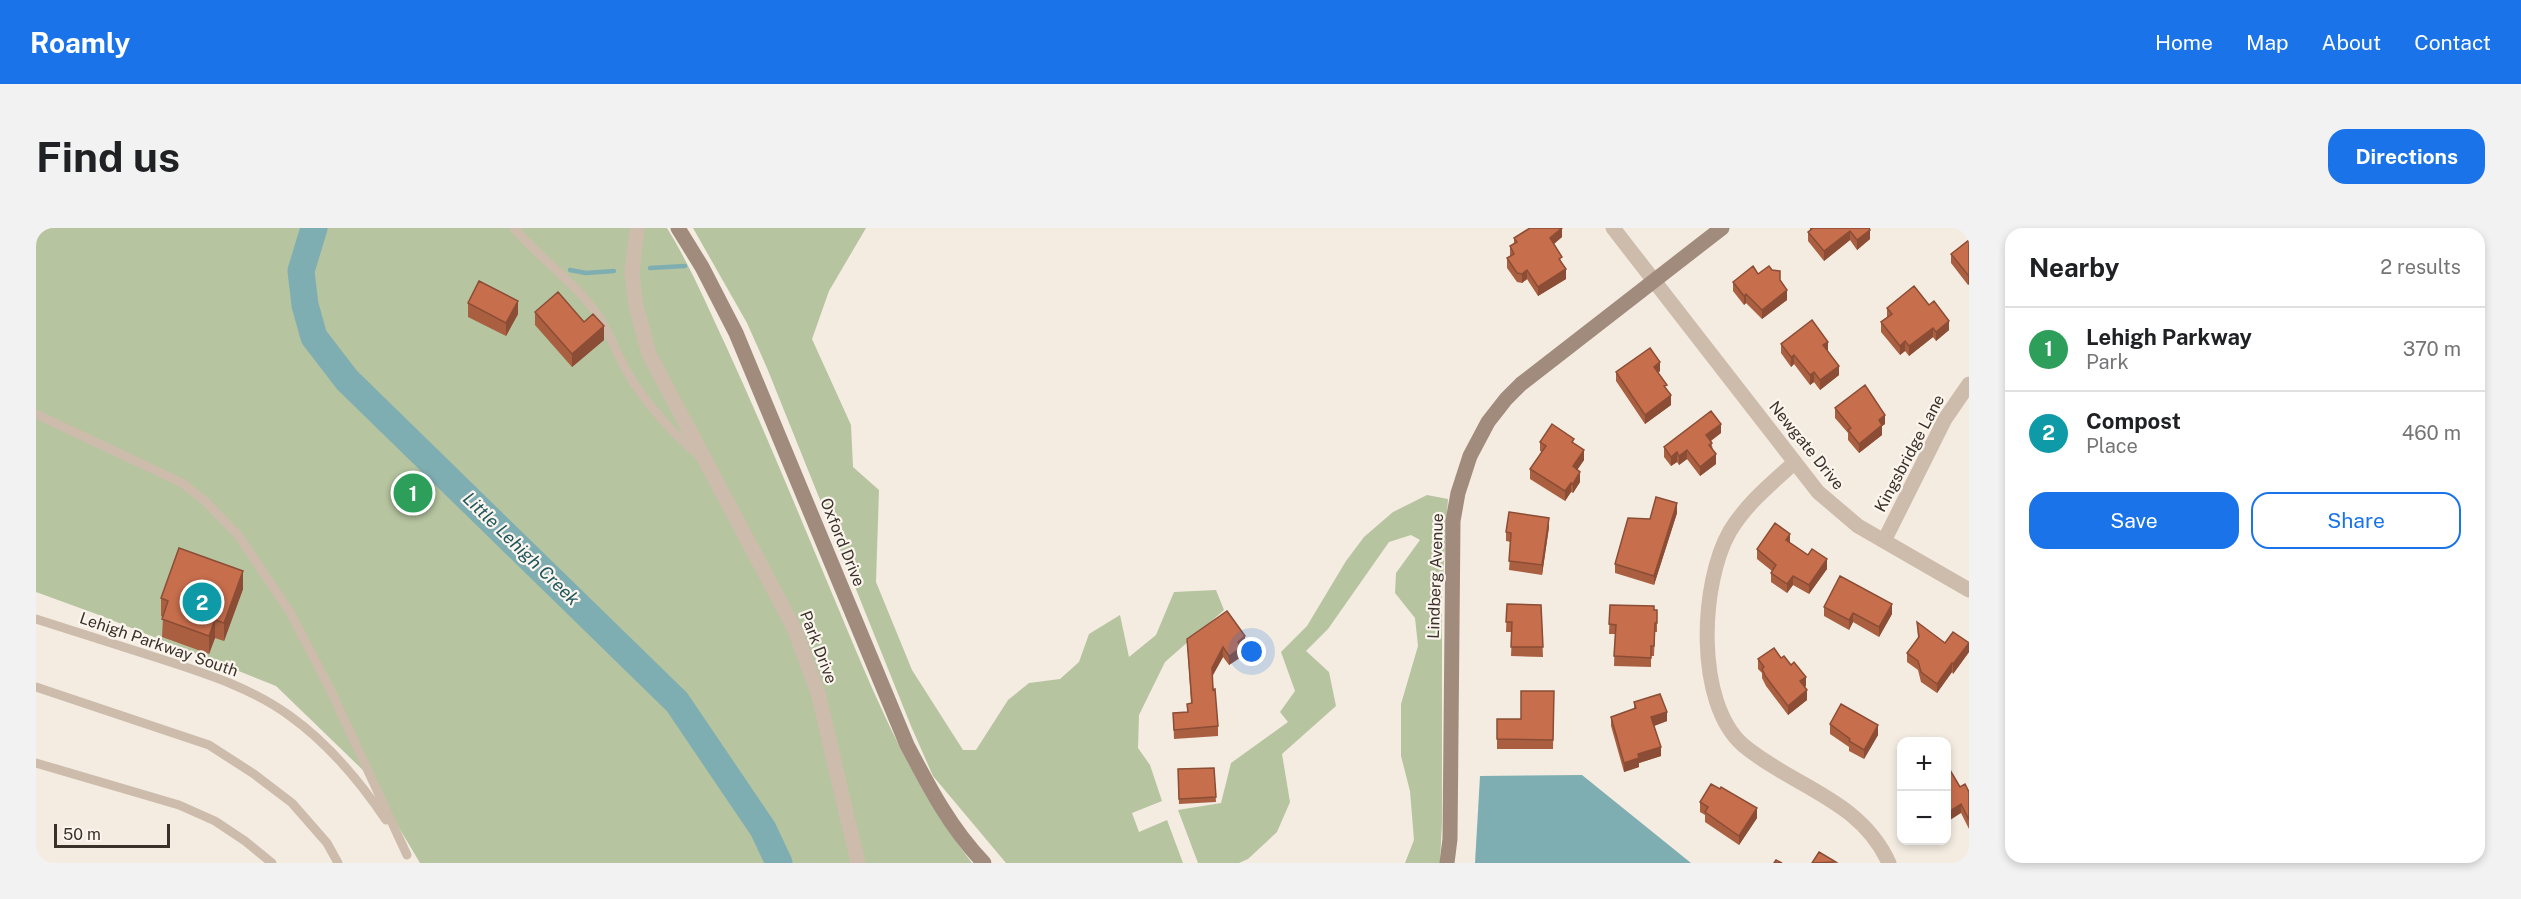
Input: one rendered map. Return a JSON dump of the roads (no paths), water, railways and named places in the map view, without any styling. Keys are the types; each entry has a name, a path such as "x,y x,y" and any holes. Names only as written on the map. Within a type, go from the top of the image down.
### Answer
{"street":[{"name":"Park Drive","path":"637,228 632,273 641,330 649,354 794,627 810,666 858,863"},
{"name":"Oxford Drive","path":"678,228 702,267 736,333 766,400 907,745 935,797 957,830 984,863"},
{"name":"Newgate Drive","path":"1613,228 1656,280 1818,492 1840,513 1969,590"},
{"name":"Lindberg Avenue","path":"1447,863 1450,839 1453,521 1458,493 1470,456 1488,422 1521,384 1722,228"},
{"name":"Kingsbridge Lane","path":"1884,541 1945,418 1969,384"},
{"path":"1796,462 1757,496 1742,513 1719,553 1708,604 1712,690 1718,711 1727,727 1742,744 1759,757 1847,810 1874,837 1888,863"}],"lane":[{"name":"Park Drive","path":"514,228 540,257 567,279 597,314 617,347 629,374 651,405 682,441 704,460"},
{"path":"36,414 182,483 205,501 238,535 290,612 331,691 409,859"},
{"name":"Lehigh Parkway South","path":"36,619 227,681 262,698 290,716 339,759 379,810 409,859"},
{"path":"36,687 209,745 254,774 292,803 327,843 338,863"},
{"path":"36,763 179,805 215,821 272,863"}],"water":[{"path":"1582,775 1691,863 1475,863 1480,776"}],"waterway":[{"name":"Little Lehigh Creek","path":"314,228 301,271 305,305 314,337 347,380 677,702 763,829 779,863"},
{"path":"650,268 685,266"},
{"path":"570,270 586,273 614,271"}],"place":[{"name":"Lehigh Parkway","path":"413,493"},
{"name":"Compost","path":"202,602"}]}
